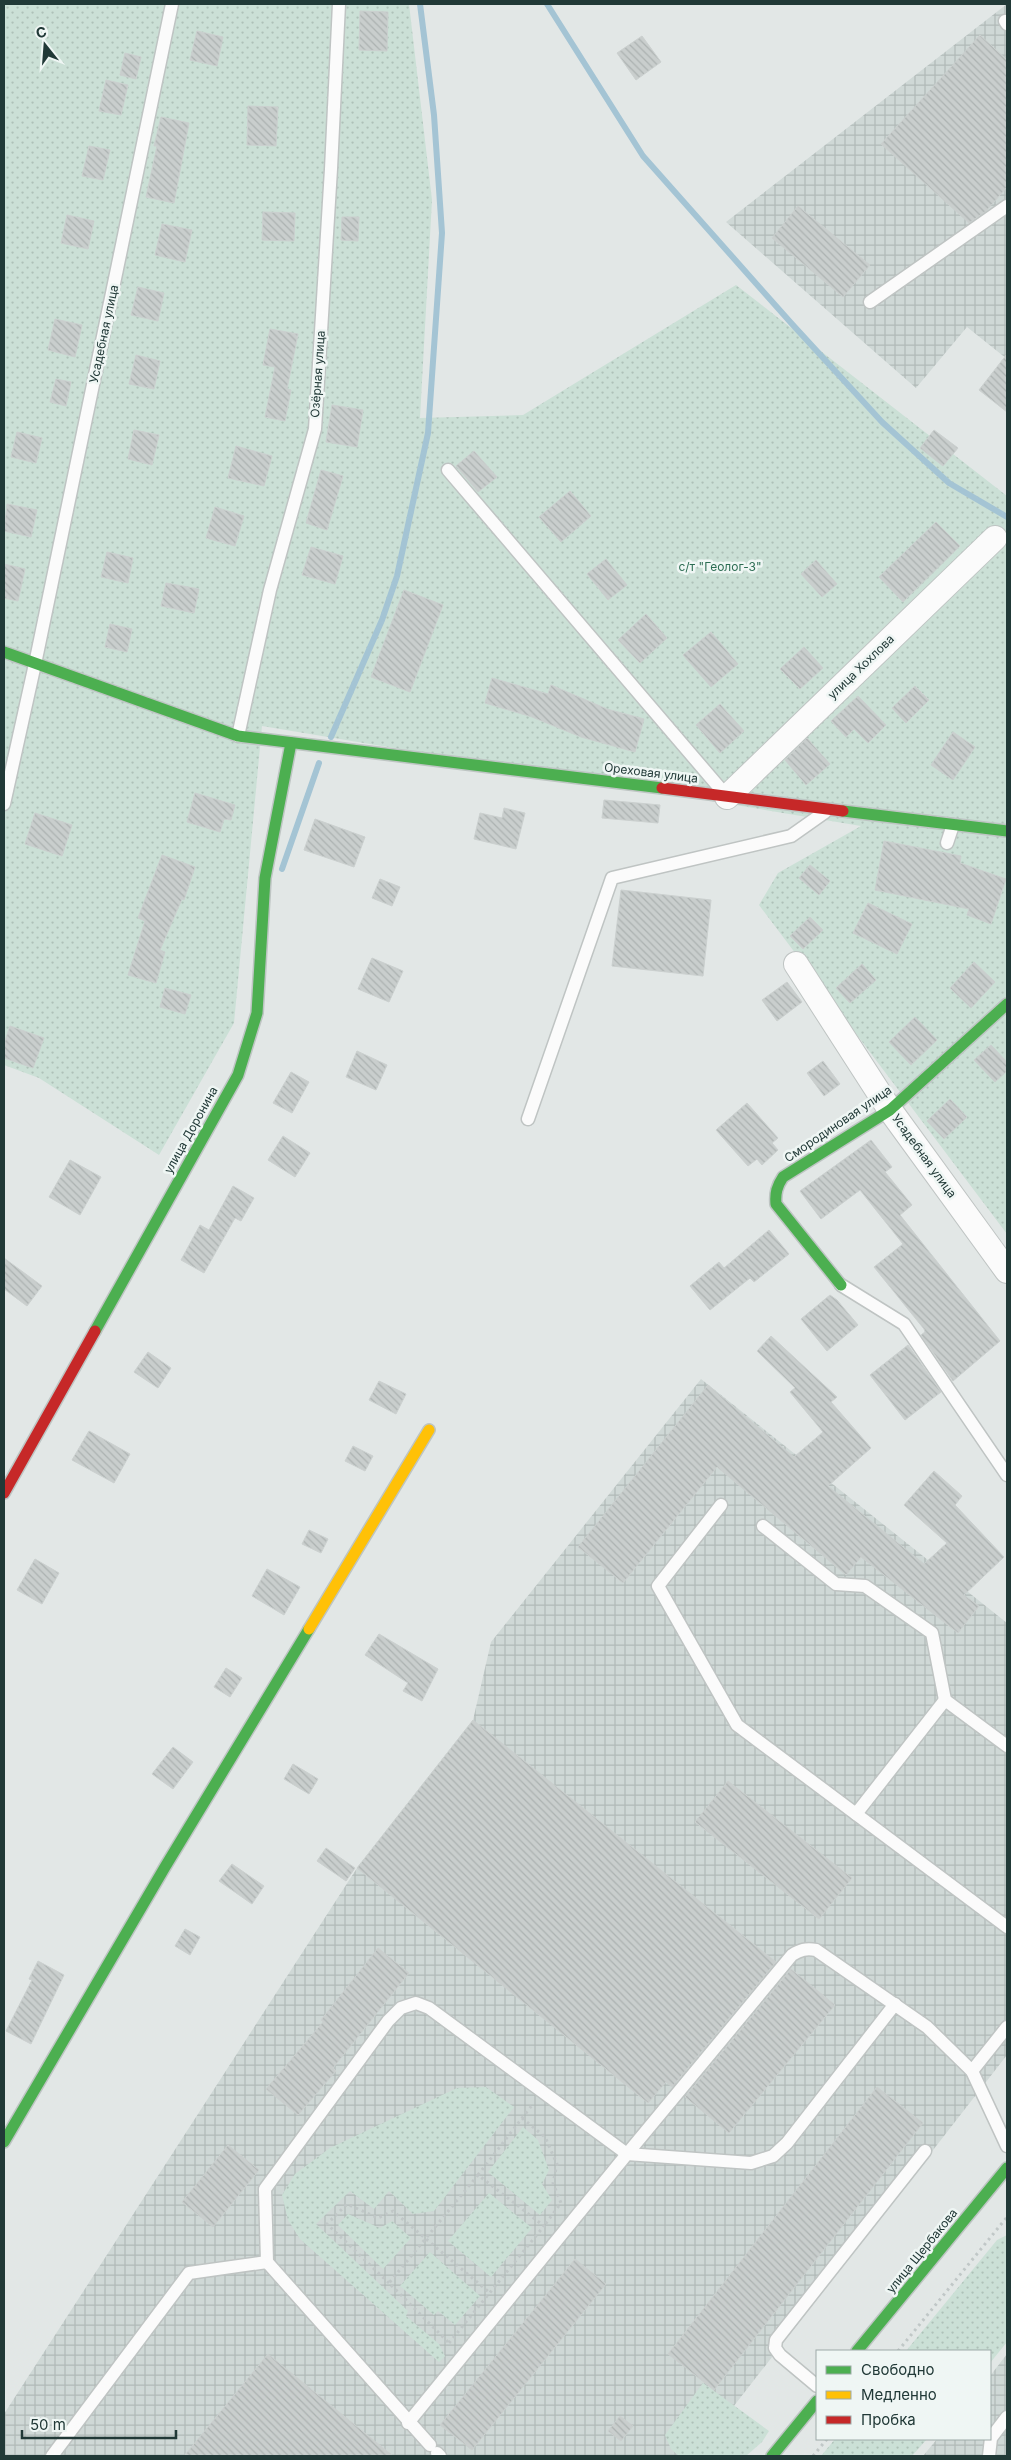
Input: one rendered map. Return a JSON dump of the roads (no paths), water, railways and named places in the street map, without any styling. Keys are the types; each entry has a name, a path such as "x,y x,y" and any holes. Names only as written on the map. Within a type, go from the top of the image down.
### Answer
{"street":[{"name":"улица Хохлова","path":"728,797 995,538"},
{"path":"4,652 238,736 291,743"},
{"name":"Ореховая улица","path":"291,743 1007,831"},
{"name":"улица Доронина","path":"4,1493 238,1075 257,1013 265,878 291,743"},
{"name":"Усадебная улица","path":"796,964 890,1110 1007,1271"},
{"name":"Смородиновая улица","path":"841,1285 776,1204 774,1194 776,1186 783,1177 890,1110 1007,1004"},
{"path":"4,2142 165,1867 429,1430"},
{"name":"улица Щербакова","path":"858,2350 1005,2176"},
{"path":"772,2456 816,2401"}],"lane":[{"name":"Усадебная улица","path":"4,804 35,664 172,4"},
{"name":"Озёрная улица","path":"238,736 270,590 315,429 339,4"},
{"path":"870,302 1007,206"},
{"path":"448,470 728,797"},
{"path":"528,1119 612,878 791,836 829,810"},
{"path":"947,843 953,825"},
{"path":"841,1285 904,1324 1007,1475"},
{"path":"721,1504 658,1586 736,1725 1007,1927"},
{"path":"763,1526 836,1584 864,1586 932,1634 945,1700 1007,1746"},
{"path":"856,1814 945,1700"},
{"path":"408,2422 627,2154 792,1955 799,1950 807,1948 816,1950 927,2027 972,2071 1007,2146"},
{"path":"436,2452 267,2262 264,2189 388,2021 401,2008 416,2003 429,2008 627,2154 750,2162 773,2156 787,2143 895,2004"},
{"path":"972,2071 1007,2027"},
{"path":"816,2385 780,2355 776,2348 776,2340 925,2151"},
{"path":"52,2456 189,2273 267,2262"},
{"path":"991,2438 1007,2417"},
{"path":"990,2456 991,2440"}],"waterway":[{"path":"331,737 382,620 397,576 428,433 442,233 434,115 420,4"},
{"path":"547,4 643,156 792,324 882,422 949,483 1007,517"},
{"path":"282,869 319,763"}],"park label":[{"name":"с/т \"Геолог-3\"","path":"720,567"}]}
